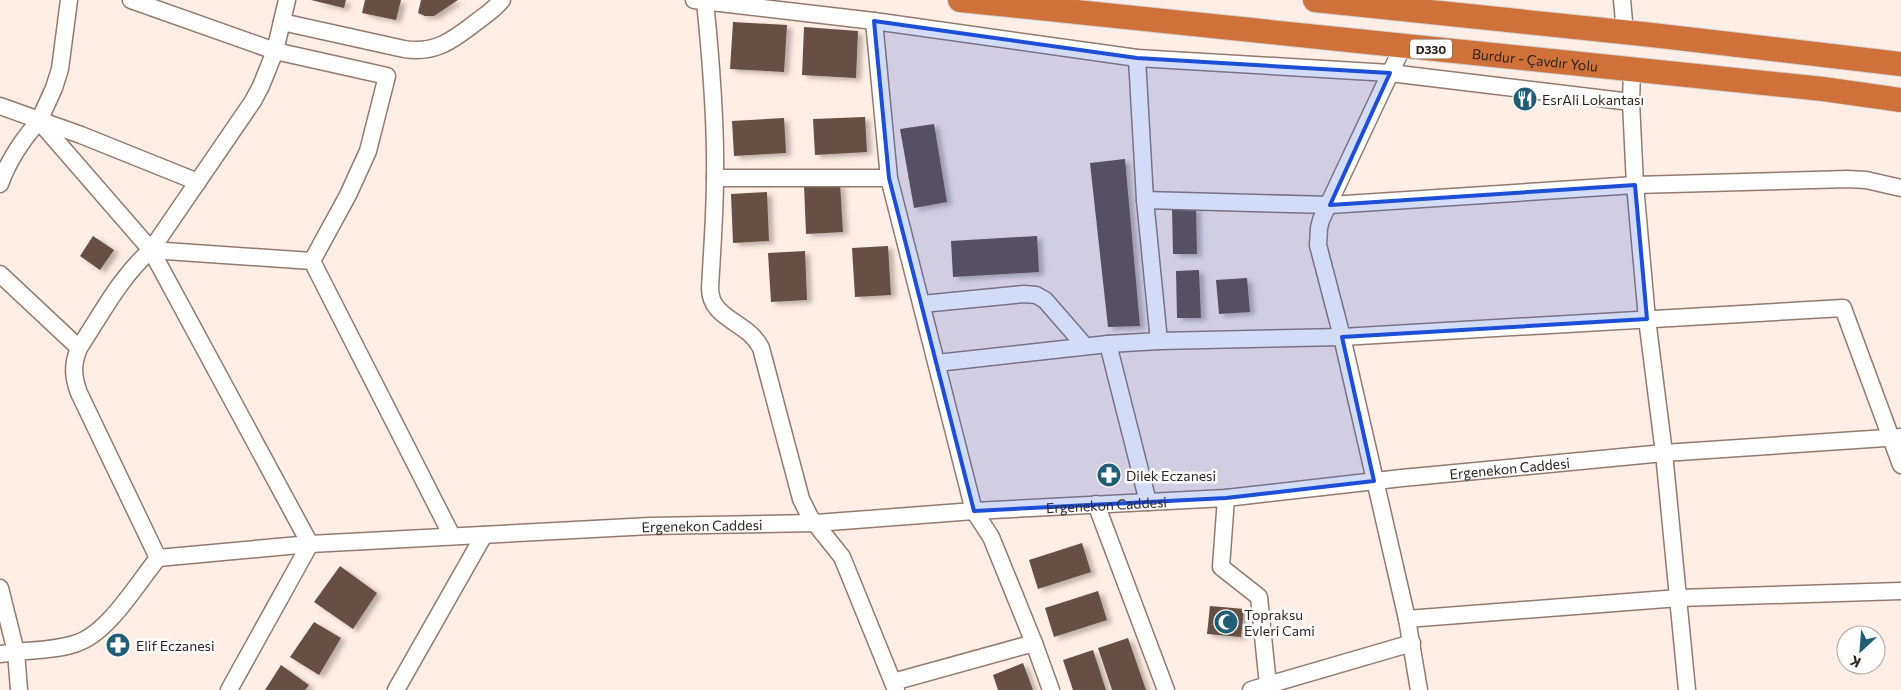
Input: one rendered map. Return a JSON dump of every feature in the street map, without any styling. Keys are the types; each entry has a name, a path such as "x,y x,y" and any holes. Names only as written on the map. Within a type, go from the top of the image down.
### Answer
{"highway":[{"name":"Burdur - Çavdır Yolu","path":"960,0 1823,89 1901,100"},
{"path":"1315,0 1625,32 1901,64"}],"street":[{"path":"0,184 15,150 40,121 54,88 60,69 68,0"},
{"path":"131,0 275,51 387,76 368,151 351,188 312,260"},
{"path":"8,653 74,644 86,640 98,632 112,617 158,558 75,382 73,371 75,359 79,348 125,278 136,263 151,250 254,101 269,71 287,0"},
{"path":"282,22 404,49 422,50 439,47 453,40 490,12 502,0"},
{"path":"1622,0 1625,32"},
{"path":"1034,643 895,686 842,557 806,510 797,488 761,348 750,332 718,310 711,300 715,178 714,102 699,1 874,21 1137,58 1390,73 1631,102"},
{"path":"874,21 889,178 974,511 991,538 1034,643 1050,690"},
{"path":"1403,46 1318,228 1318,245 1342,337 1408,619 1419,690"},
{"path":"1137,58 1144,200 1159,341"},
{"path":"1632,70 1631,102 1635,185 1647,319 1664,453 1687,690"},
{"path":"0,106 81,135 198,182"},
{"path":"40,121 151,250 310,544 229,690"},
{"path":"715,178 889,178"},
{"path":"1144,200 1330,205 1635,185 1848,179 1866,180 1901,188"},
{"path":"151,250 312,260"},
{"path":"312,260 452,536"},
{"path":"0,274 79,348"},
{"path":"922,304 1024,294 1036,295 1045,300 1085,346"},
{"path":"936,363 1108,344 1342,337 1843,308 1895,437 1901,465"},
{"path":"1108,344 1148,502"},
{"name":"Ergenekon Caddesi","path":"158,558 310,544 452,536 650,526 816,523 974,511 1226,498 1374,480 1664,453 1895,437"},
{"path":"1226,498 1221,567 1259,597 1269,687"},
{"path":"1096,504 1166,690"},
{"path":"396,690 484,535"},
{"path":"0,588 8,653 19,690"},
{"path":"1408,619 1679,598 1901,591"},
{"path":"1251,690 1269,687 1412,643"}],"highlighted area":[{"path":"874,21 1137,58 1390,73 1330,205 1635,185 1647,319 1342,337 1374,481 1226,498 974,511 889,178"}],"building":[{"path":"311,0 346,0 344,8"},
{"path":"365,0 401,0 396,20 362,13"},
{"path":"421,0 458,0 434,16 425,16 418,13"},
{"path":"733,22 787,25 784,72 730,69"},
{"path":"804,27 858,31 856,78 802,75"},
{"path":"865,117 867,152 815,155 813,119"},
{"path":"784,118 786,153 734,156 732,121"},
{"path":"934,124 947,202 914,208 900,129"},
{"path":"1125,159 1140,326 1108,327 1090,163"},
{"path":"840,184 843,232 806,234 804,185"},
{"path":"767,192 769,241 733,243 731,194"},
{"path":"1172,207 1196,207 1197,254 1173,254"},
{"path":"93,236 114,250 100,270 80,256"},
{"path":"1037,236 1039,272 953,277 951,241"},
{"path":"888,246 891,295 855,297 852,248"},
{"path":"805,251 807,300 771,302 768,253"},
{"path":"1199,270 1201,318 1177,318 1176,271"},
{"path":"1247,278 1250,312 1219,314 1216,280"},
{"path":"1082,543 1091,572 1038,589 1029,560"},
{"path":"340,566 377,593 353,629 314,602"},
{"path":"1098,591 1107,620 1054,637 1045,608"},
{"name":"Topraksu Evleri Cami","path":"1210,606 1244,609 1241,637 1207,634"},
{"path":"314,622 341,638 319,675 290,657"},
{"path":"1128,638 1146,690 1112,690 1098,648"},
{"path":"1093,650 1106,690 1073,690 1063,660"},
{"path":"1023,663 1033,690 998,690 993,675"},
{"path":"281,665 309,685 305,690 265,690"}],"place":[{"name":"EsrAli Lokantası","path":"1525,99"},
{"name":"Dilek Eczanesi","path":"1109,475"},
{"name":"Topraksu Evleri Cami","path":"1226,622"},
{"name":"Elif Eczanesi","path":"118,645"}]}
